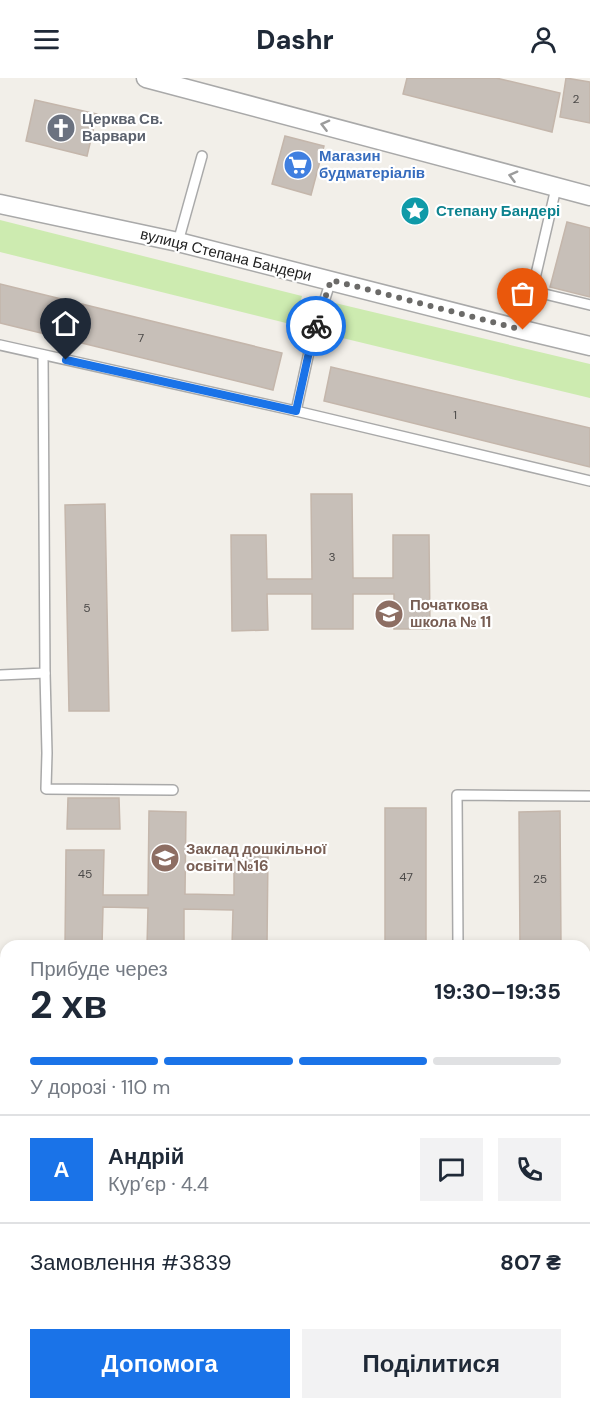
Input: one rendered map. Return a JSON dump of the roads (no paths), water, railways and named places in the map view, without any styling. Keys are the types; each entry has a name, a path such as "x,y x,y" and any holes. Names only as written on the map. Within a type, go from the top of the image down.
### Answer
{"street":[{"path":"146,78 189,84 348,131 590,196"},
{"name":"вулиця Степана Бандери","path":"0,204 178,242 590,346"}],"lane":[{"path":"178,242 202,156"},
{"path":"523,330 556,188"},
{"path":"296,411 311,343 331,280"},
{"path":"532,291 590,305"},
{"path":"0,345 296,411 590,481"},
{"path":"43,355 46,789 173,790"},
{"path":"0,675 45,673"},
{"path":"458,940 457,795 590,796"}],"place":[{"name":"Церква Св. Варвари","path":"61,128"},
{"name":"Магазин будматеріалів","path":"298,165"},
{"name":"Степану Бандері","path":"415,211"},
{"name":"Початкова школа № 11","path":"389,614"},
{"name":"Заклад дошкільної освіти №16","path":"165,858"}]}
